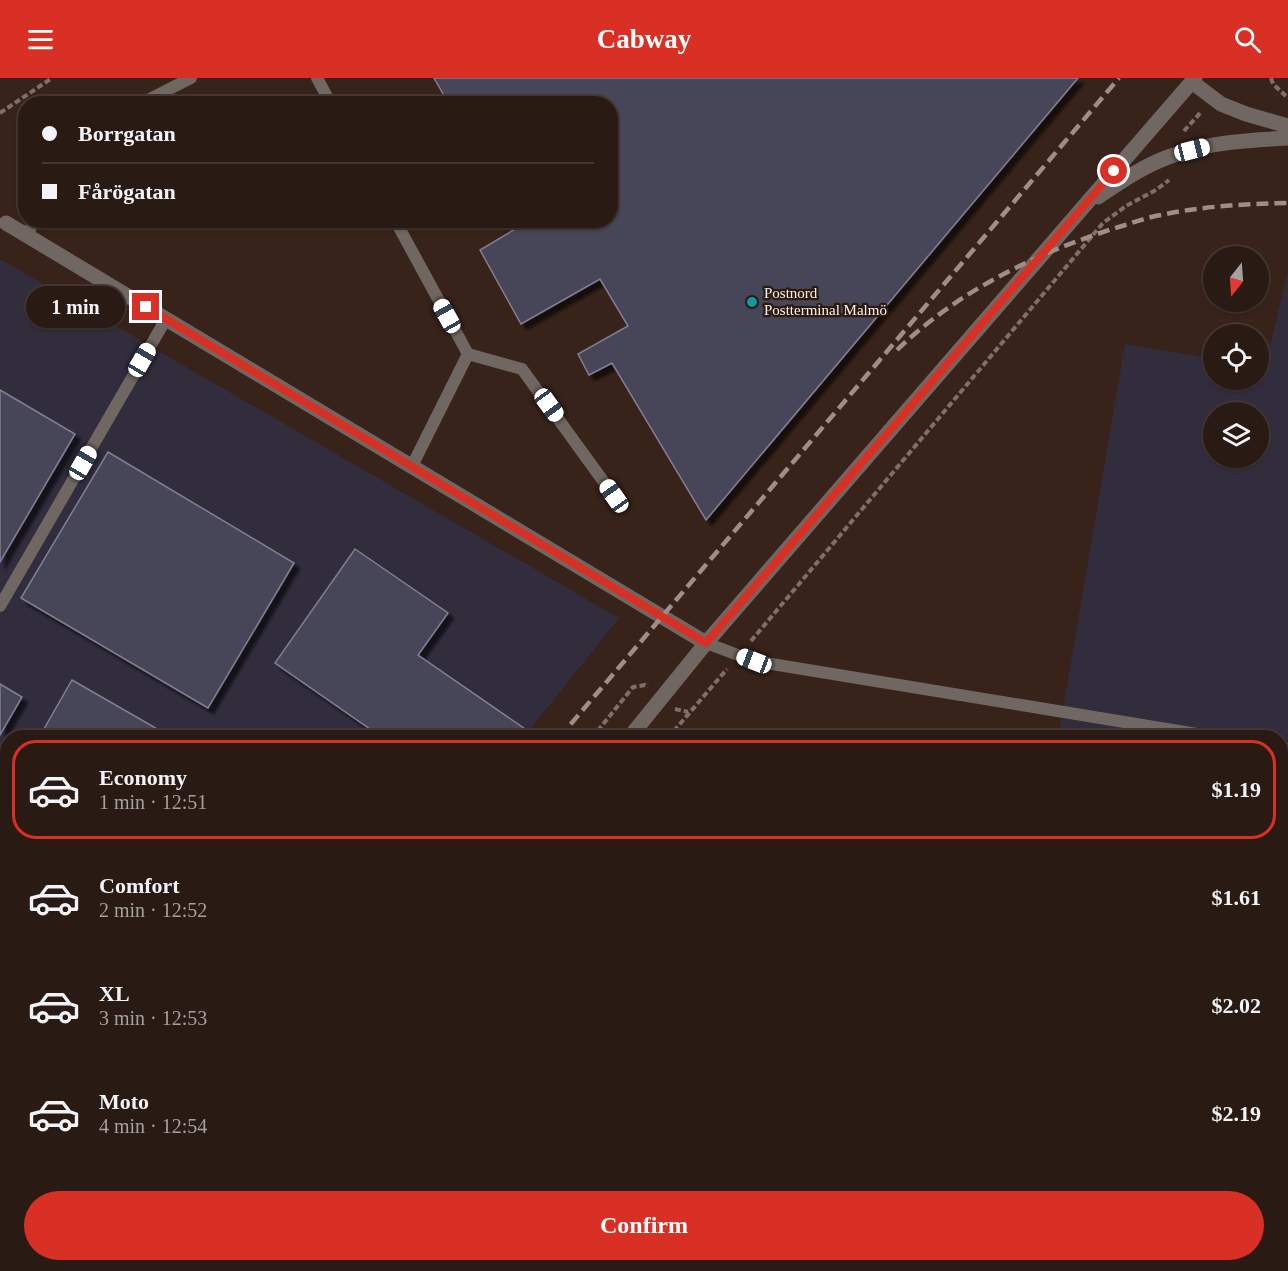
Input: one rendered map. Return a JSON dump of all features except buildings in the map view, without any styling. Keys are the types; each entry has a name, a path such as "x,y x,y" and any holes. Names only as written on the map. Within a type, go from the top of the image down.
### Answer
{"street":[{"path":"635,730 706,643 1192,79 1221,104 1288,126"},
{"path":"1083,207 1137,171 1174,155 1228,142 1288,138"},
{"path":"6,223 706,643"}],"lane":[{"path":"156,96 191,78"},
{"path":"317,78 327,96"},
{"path":"27,235 31,228"},
{"path":"399,228 468,354 522,369 614,496"},
{"path":"0,606 166,319"},
{"path":"412,466 468,354"},
{"path":"706,643 754,661 1172,730"}],"path":[{"path":"26,96 52,78"},
{"path":"1270,78 1288,98"},
{"path":"675,730 1103,223 1173,177 1174,155 1179,138 1213,97"},
{"path":"0,114 18,102"}],"shaded area":[{"path":"0,259 619,618 529,730 0,730"},
{"path":"1288,271 1288,730 1059,730 1125,344 1203,357 1203,390 1269,390 1269,350"}],"railway":[{"path":"566,730 1119,78"},
{"path":"897,350 921,328 974,291 1031,260 1061,247 1146,218 1193,209 1288,203"}],"place":[{"name":"Postnord Postterminal Malmö","path":"752,302"}],"route":[{"path":"146,307 706,643 1114,171"}]}
